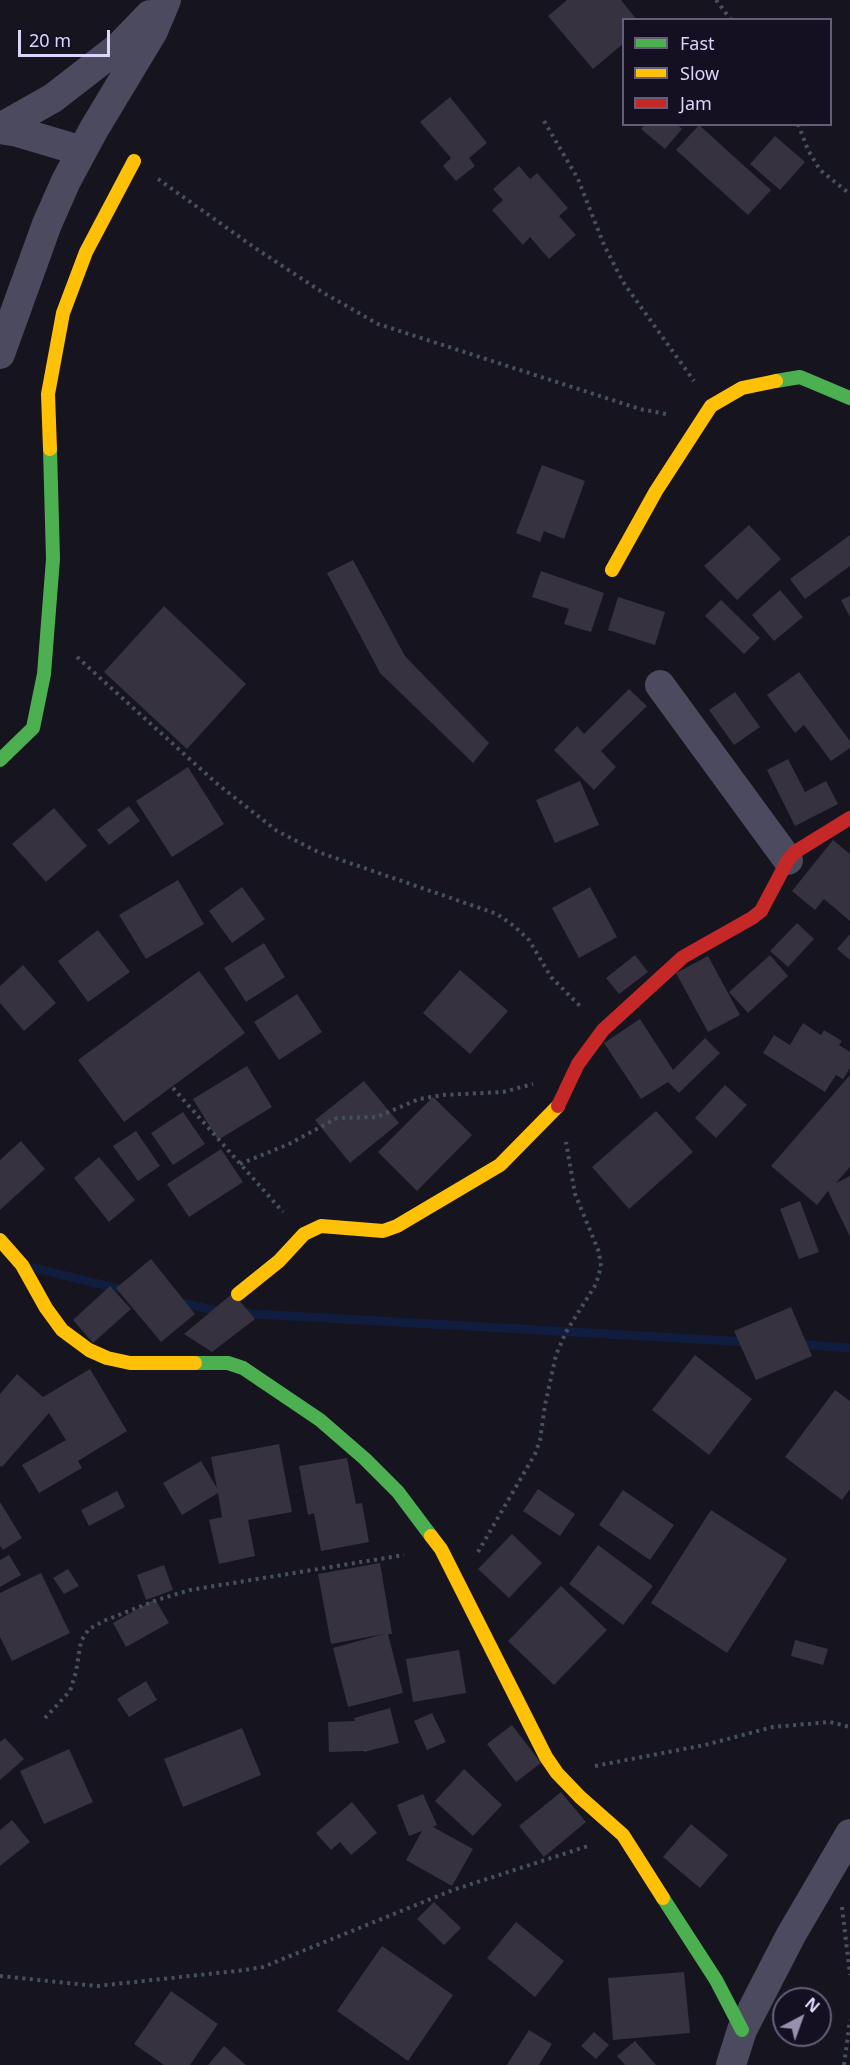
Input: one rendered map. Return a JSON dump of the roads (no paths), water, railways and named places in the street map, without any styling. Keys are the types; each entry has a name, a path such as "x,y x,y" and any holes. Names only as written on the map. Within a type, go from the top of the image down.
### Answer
{"street":[{"path":"0,128 52,99 100,62 120,46 165,0"},
{"path":"0,354 47,224 66,181 94,129 153,31 165,0"},
{"path":"0,128 82,152"},
{"path":"0,760 33,728 44,674 53,559 48,394 63,313 86,252 134,161"},
{"path":"612,570 656,492 711,406 742,388 800,377 850,398"},
{"path":"660,685 788,860"},
{"path":"238,1294 279,1261 304,1234 321,1226 382,1231 397,1226 500,1165 560,1104 572,1074 603,1030 677,961 761,910 788,860 795,852 850,818"},
{"path":"0,1240 22,1265 46,1308 62,1330 89,1350 107,1358 130,1363 228,1363 243,1368 320,1420 365,1459 398,1492 441,1549 546,1757 557,1773 580,1797 623,1834 716,1980 742,2030"},
{"path":"731,2065 742,2030 791,1935 850,1834"}],"waterway":[{"path":"34,1268 128,1291"},
{"path":"177,1302 222,1312"},
{"path":"238,1313 749,1342"},
{"path":"795,1344 850,1348"}]}
